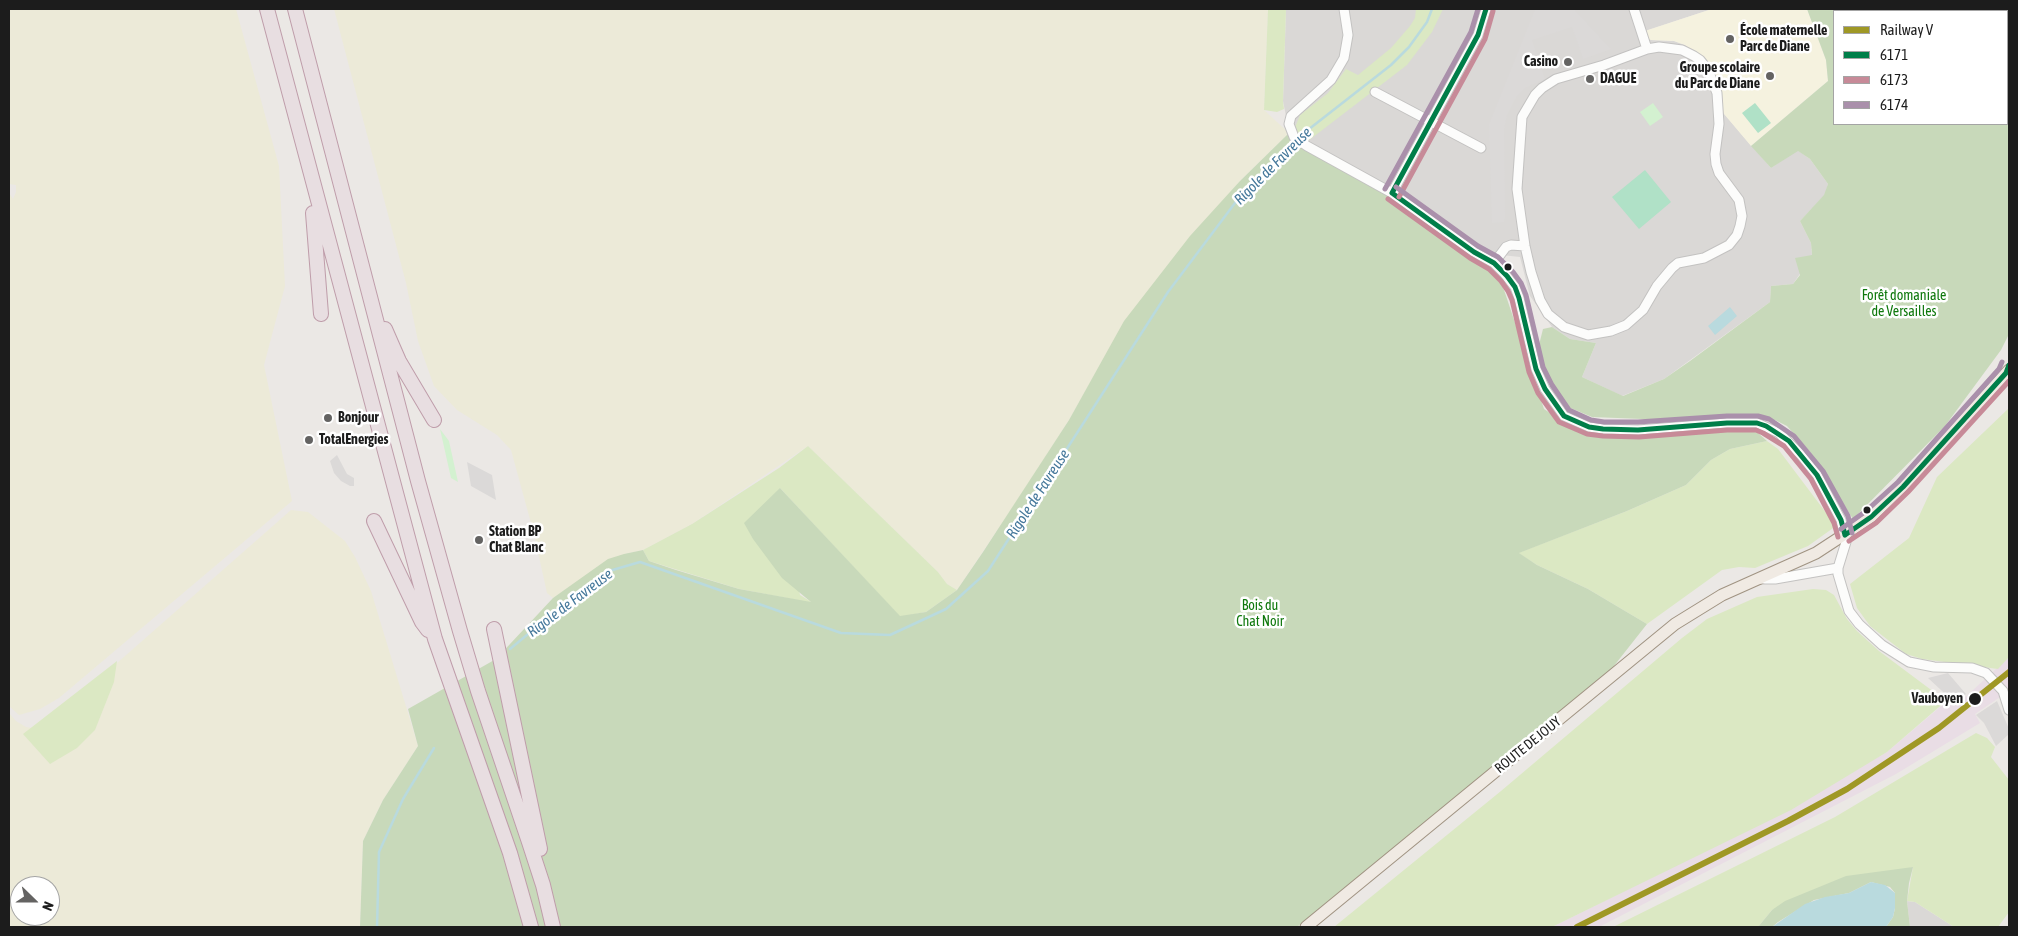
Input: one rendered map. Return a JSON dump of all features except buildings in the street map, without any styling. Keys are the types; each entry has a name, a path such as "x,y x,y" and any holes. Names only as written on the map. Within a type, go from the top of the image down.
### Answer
{"highway":[{"path":"267,9 435,639 510,852 531,927"},
{"path":"295,9 418,481 460,631 543,885 553,927"},
{"path":"315,193 312,210 321,314"},
{"path":"377,321 387,330 399,361 434,420"},
{"path":"374,522 422,622 435,639"},
{"path":"494,628 544,865 543,885"}],"main road":[{"name":"ROUTE DE JOUY","path":"1306,927 1675,624 1722,595 1807,557 1871,517 1893,496 2008,369"}],"street":[{"path":"1344,9 1348,35 1344,58 1339,69 1321,90 1294,111 1290,119 1295,136 1392,194 1474,252 1494,263 1515,287 1536,369 1544,389 1564,416 1589,427 1603,429 1638,430 1727,423 1757,423 1779,433 1817,475 1841,520 1846,548 1838,568 1840,582 1849,611 1865,631 1890,651 1915,664 1977,669 1986,673 2006,696 2009,710"},
{"path":"1392,194 1478,35 1486,9"},
{"path":"1634,9 1647,49"},
{"path":"1670,47 1682,50 1700,60 1708,70 1717,93 1718,124 1715,154 1718,173 1740,204 1742,216 1737,235 1729,245 1704,258 1678,263 1657,286 1643,310 1626,325 1595,335 1588,335 1564,327 1548,314 1540,300 1525,246 1517,189 1522,118 1526,108 1542,88 1556,79 1604,65 1647,49 1670,47"},
{"path":"1375,92 1481,148"},
{"path":"1494,263 1506,247 1525,246"},
{"name":"ROUTE DE JOUY","path":"1760,578 1775,580 1838,568"}],"shaded area":[{"path":"9,9 236,9 279,166 285,286 264,365 292,501 59,698 40,709 19,715 9,706 9,193 13,199 16,185 9,184"},
{"path":"334,9 1268,9 1264,110 1289,133 1240,181 1096,373 1069,420 957,590 947,584 938,572 808,446 692,524 643,550 625,554 553,598 547,593 534,534 511,450 497,435 457,410 434,386 418,341 406,283"},
{"path":"1286,9 1712,9 1645,31 1651,40 1674,41 1685,45 1703,60 1719,108 1771,168 1797,150 1810,159 1828,184 1825,195 1800,221 1811,243 1812,256 1793,284 1771,286 1770,302 1664,379 1622,396 1582,377 1596,343 1570,339 1552,327 1530,296 1520,257 1474,252 1291,141 1283,101"},
{"path":"1535,9 1574,9 1611,49 1583,59 1572,27 1532,40 1545,79 1525,88 1515,99 1507,115 1504,130 1505,216 1504,222 1492,223 1489,124"},
{"name":"Groupe scolaire du Parc de Diane","path":"1712,9 1807,9 1826,60 1828,81 1751,146 1719,108 1703,60 1685,45 1674,41 1645,38 1645,31"},
{"path":"1914,9 2009,9 2009,104 2008,10"},
{"path":"337,455 347,474 354,478 354,486 341,481 334,473 330,461"},
{"path":"467,462 492,475 496,500 471,486"},
{"path":"291,510 308,512 345,541 355,557 371,591 418,746 383,800 363,841 360,927 9,927 9,713 16,721 26,727 38,729 50,722"},
{"path":"2009,657 2009,691 1975,714 1980,723 1896,774 1599,927 1552,927 1667,870 1887,752 1953,696 1961,701"},
{"path":"1948,673 1966,694 1954,702 1928,678"},
{"path":"1997,701 2009,729 2009,734 1996,746 1984,723 1976,715"},
{"path":"1907,901 1915,902 1954,927 1910,927"}],"green space":[{"path":"1268,9 1286,9 1284,109 1277,112 1264,110"},
{"path":"1416,9 1443,9 1432,32 1407,65 1308,141 1303,140 1296,133 1293,126 1296,125 1300,115 1328,93 1346,69 1358,75 1391,48 1410,26 1415,18"},
{"name":"Forêt domaniale de Versailles","path":"1807,9 1914,9 1916,10 1833,10 1833,125 2008,125 2008,102 2009,104 2009,334 2001,350 1945,426 1853,519 1810,452 1787,426 1775,420 1693,421 1592,417 1568,407 1550,385 1538,349 1543,329 1552,327 1570,339 1596,343 1582,377 1623,396 1664,379 1770,302 1771,286 1793,284 1800,275 1795,258 1812,255 1811,243 1800,221 1824,195 1828,184 1810,159 1798,151 1771,168 1751,146 1828,81 1826,60"},
{"path":"1653,103 1663,117 1650,126 1640,112"},
{"path":"1755,103 1771,123 1758,133 1742,113"},
{"name":"Bois du Chat Noir","path":"1289,133 1379,185 1474,252 1503,287 1544,409 1562,421 1757,432 1767,441 1730,449 1711,460 1686,485 1627,511 1519,553 1537,565 1588,589 1647,624 1606,676 1297,927 360,927 363,841 383,800 418,746 408,709 496,659 553,598 608,559 624,554 643,550 649,561 676,570 739,589 811,602 782,578 753,539 744,523 780,488 900,616 926,612 957,590 983,552 1069,420 1124,321 1190,236 1240,181"},
{"path":"1645,170 1671,202 1639,229 1612,197"},
{"path":"2009,408 2009,657 1998,669 1922,659 1906,654 1870,626 1857,608 1850,584 1909,538 1937,477"},
{"path":"440,429 449,441 458,482 451,478"},
{"path":"1767,441 1778,449 1836,526 1808,546 1755,568 1739,567 1722,570 1647,624 1588,589 1537,565 1518,553 1627,511 1686,485 1711,460 1730,449"},
{"path":"808,446 938,572 947,584 957,590 926,612 900,617 780,488 800,595 813,603 739,589 649,561 643,550 692,524 779,468"},
{"path":"1813,589 1826,590 1834,595 1847,619 1857,631 1879,651 1946,701 1887,752 1791,810 1552,927 1334,927 1707,619 1757,597"},
{"path":"117,661 114,682 95,730 77,748 50,764 23,734"},
{"path":"1976,733 1987,738 1995,747 1991,757 2009,780 2009,912 1998,927 1954,927 1915,902 1907,901 1913,867 1772,910 1758,927 1613,927 1835,817"},
{"path":"1913,867 1907,901 1910,927 1886,927 1893,917 1895,893 1890,887 1871,882 1849,893 1814,900 1772,927 1758,927 1772,910 1785,901 1846,876"}],"water":[{"path":"1730,307 1737,316 1715,335 1708,326"},
{"path":"1871,882 1885,885 1895,893 1893,917 1886,927 1772,927 1805,904 1825,897 1849,893"}],"waterway":[{"name":"Rigole de Favreuse","path":"510,649 569,600 609,571 640,562 841,633 890,635 946,609 988,571 1168,292 1238,199 1304,133 1391,65 1409,47 1427,22 1432,9"},
{"name":"Rigole de Favreuse","path":"377,927 379,852 403,799 434,748"}],"rail line":[{"name":"V","path":"1577,927 1788,821 1847,789 1939,728 2009,672"}],"transit line":[{"name":"6174","path":"1385,189 1471,32 1478,9"},
{"name":"6171","path":"1392,193 1478,35 1486,9"},
{"name":"6173","path":"1399,197 1485,39 1493,11"},
{"name":"6174","path":"1396,187 1478,246 1498,257 1513,272 1521,283 1526,295 1543,367 1552,385 1569,410 1591,420 1604,422 1638,422 1727,416 1758,416 1769,419 1794,436 1823,471 1848,516 1852,533"},
{"name":"6171","path":"1392,193 1474,252 1494,263 1507,276 1515,287 1519,298 1536,369 1545,389 1564,416 1589,427 1603,429 1638,430 1727,423 1757,423 1766,426 1789,441 1817,475 1841,520 1845,535"},
{"name":"6173","path":"1388,199 1470,258 1489,269 1501,281 1512,300 1529,372 1538,393 1559,422 1587,434 1603,436 1639,437 1727,430 1756,430 1784,446 1811,479 1834,523 1838,537"},
{"name":"6174","path":"1841,529 1866,511 1898,482 1999,369 2002,362"},
{"name":"6171","path":"1845,535 1871,517 1903,487 2006,373 2009,365"},
{"name":"6173","path":"1849,541 1876,523 1908,492 2009,381"}],"place":[{"name":"École maternelle Parc de Diane","path":"1730,39"},
{"name":"Casino","path":"1568,62"},
{"name":"Groupe scolaire du Parc de Diane","path":"1770,76"},
{"name":"DAGUE","path":"1590,79"},
{"name":"Bonjour","path":"328,418"},
{"name":"TotalEnergies","path":"309,440"},
{"name":"Station BP Chat Blanc","path":"479,540"},
{"name":"Vauboyen","path":"1975,699"}]}
